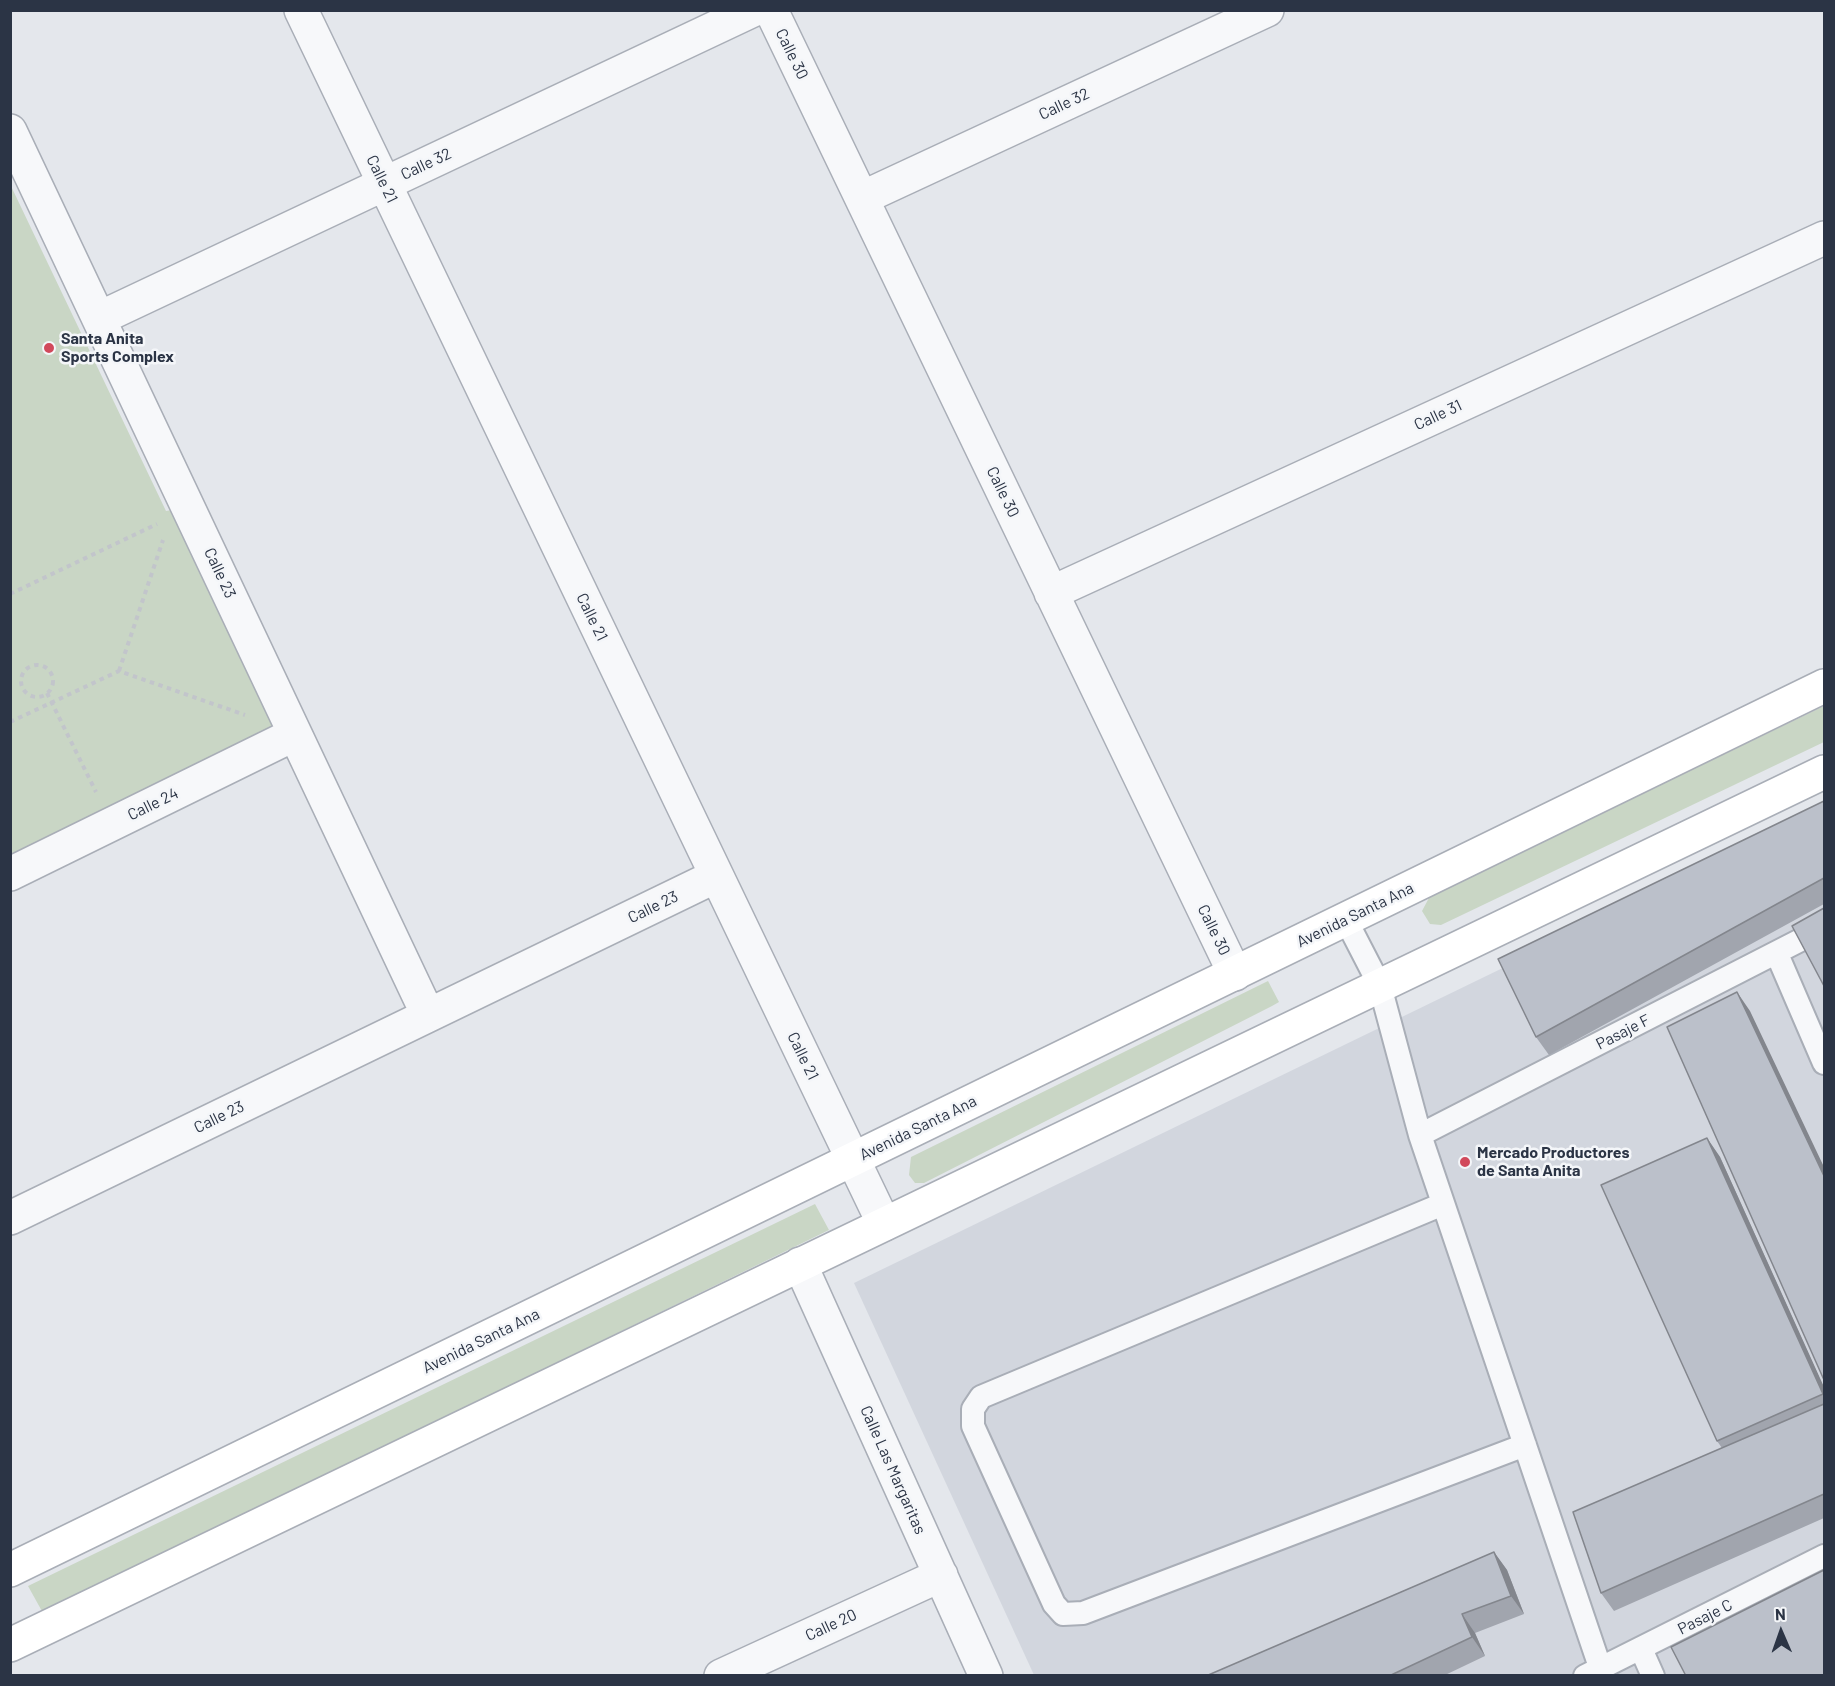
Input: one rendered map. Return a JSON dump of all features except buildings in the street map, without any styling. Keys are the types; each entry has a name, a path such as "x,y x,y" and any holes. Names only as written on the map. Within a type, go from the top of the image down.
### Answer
{"street":[{"name":"Calle 21","path":"301,10 884,1224"},
{"name":"Calle 32","path":"99,318 753,10"},
{"name":"Calle 30","path":"771,10 1235,974"},
{"name":"Calle 32","path":"862,198 1267,10"},
{"name":"Calle 23","path":"10,131 428,1015"},
{"name":"Calle 31","path":"1051,593 1824,238"},
{"name":"Avenida Santa Ana","path":"10,1570 1824,686"},
{"name":"Calle 24","path":"10,874 295,734"},
{"path":"10,1645 1824,772"},
{"name":"Calle 23","path":"10,1218 716,876"},
{"name":"Calle Las Margaritas","path":"800,1264 986,1676"},
{"name":"Calle 20","path":"721,1676 940,1575"}],"lane":[{"path":"1346,920 1380,986 1420,1135 1525,1445 1593,1673"},
{"name":"Pasaje F","path":"1420,1135 1777,954 1824,927"},
{"path":"1777,954 1824,1063"},
{"path":"1443,1204 981,1397 973,1409 972,1426 1054,1604 1063,1614 1083,1613 1525,1445"},
{"name":"Pasaje C","path":"1593,1673 1824,1556"},
{"path":"1641,1649 1653,1676"}],"path":[{"path":"10,594 161,522"},
{"path":"119,671 164,539"},
{"path":"39,665 47,669 53,677 53,683 47,693 39,697 23,690 21,682 23,673 30,666 39,665"},
{"path":"10,722 119,671 247,715"},
{"path":"47,693 97,794"}],"shaded area":[{"name":"Mercado Productores de Santa Anita","path":"1824,812 1824,1675 1034,1675 854,1283"}],"green space":[{"path":"10,184 166,511 172,510 280,725 11,854"},
{"path":"1824,706 1824,742 1441,925 1430,924 1422,911 1430,896"},
{"path":"1268,981 1279,1002 1272,1006 924,1183 915,1183 909,1175 911,1157"},
{"path":"815,1204 829,1230 43,1613 28,1586"}],"place":[{"name":"Santa Anita Sports Complex","path":"49,348"},
{"name":"Mercado Productores de Santa Anita","path":"1465,1162"}]}
